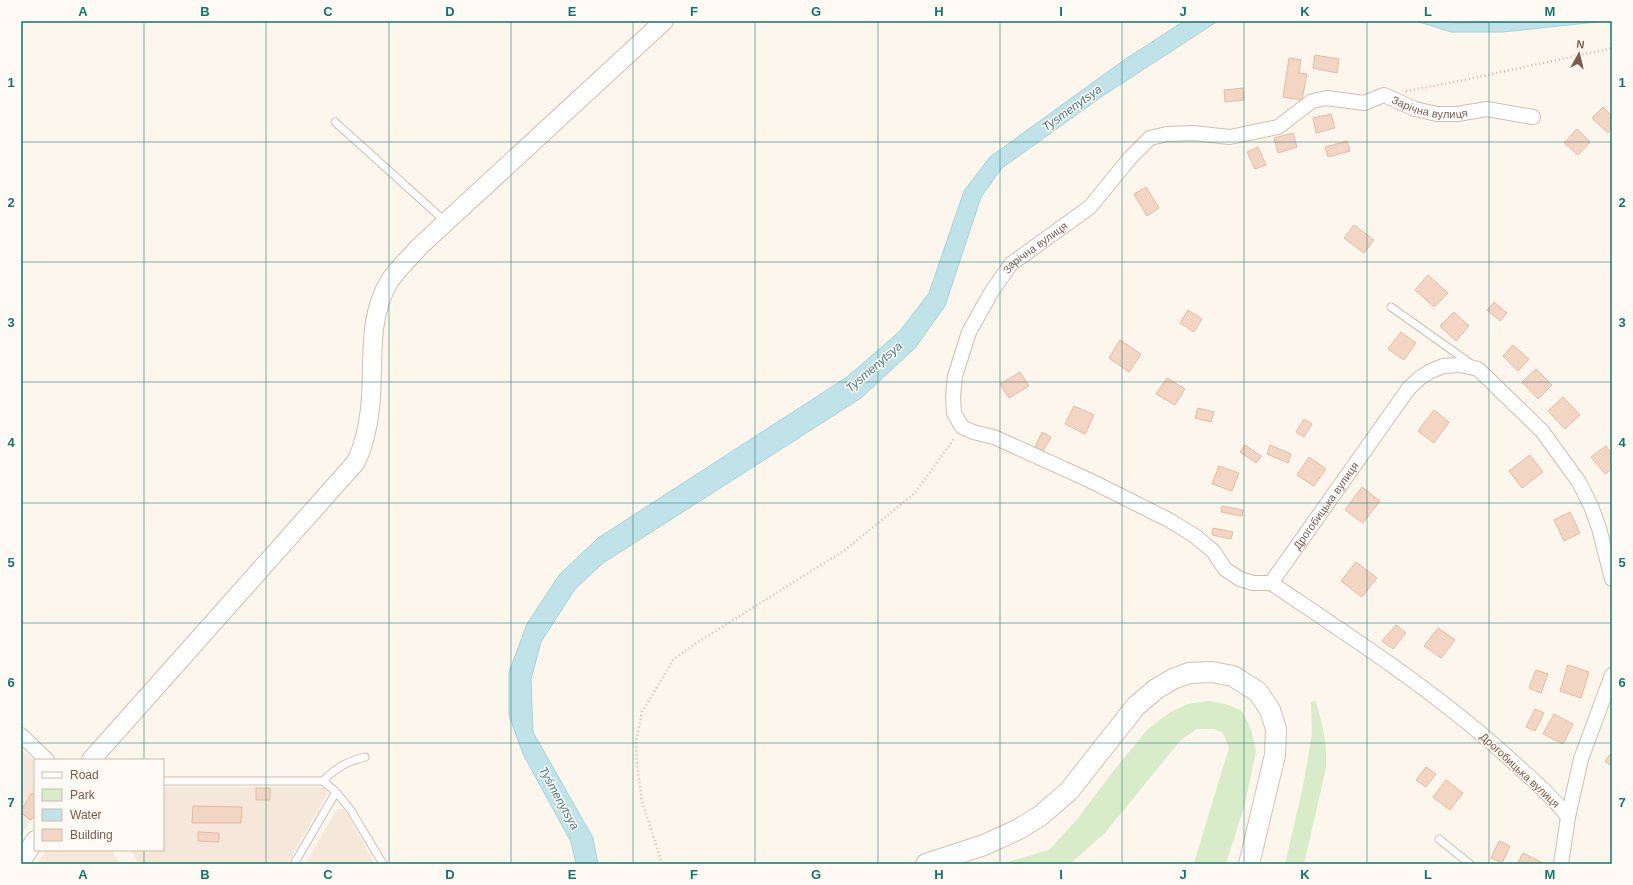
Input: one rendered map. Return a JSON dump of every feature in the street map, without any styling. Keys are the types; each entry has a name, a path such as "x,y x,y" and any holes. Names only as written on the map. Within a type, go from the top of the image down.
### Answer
{"main road":[{"path":"926,864 984,845 1019,829 1040,816 1069,791 1136,706 1156,689 1174,679 1190,673 1212,672 1233,676 1258,692 1270,710 1276,729 1275,755 1249,864"}],"street":[{"path":"92,759 356,462 364,445 370,408 374,330 380,303 389,282 419,248 446,222 664,21"},
{"name":"Зарічна вулиця","path":"962,428 954,413 953,397 955,376 969,332 992,291 1011,264 1090,207 1130,158 1150,138 1167,134 1193,132 1230,137 1278,127 1312,101 1327,98 1364,103 1384,95 1415,109 1437,114 1457,114 1487,109 1533,116"},
{"name":"Дрогобицька вулиця","path":"1478,369 1461,365 1443,366 1431,371 1409,388 1270,583 1405,673 1482,733 1556,801 1568,817"},
{"path":"1478,369 1542,431 1578,482 1599,528 1612,579"},
{"path":"962,428 994,437 1091,481 1169,520 1195,536 1212,551 1225,569 1240,579 1253,583 1270,583"},
{"name":"Дрогобицька вулиця","path":"1561,864 1568,817 1581,759 1612,676"},
{"path":"21,735 47,759"},
{"path":"21,862 34,842"}],"lane":[{"path":"335,122 446,222"},
{"path":"1391,307 1478,369"},
{"path":"323,781 335,769 348,762 365,757"},
{"path":"164,782 323,781 336,792 350,809 383,864"},
{"path":"294,864 336,792"},
{"path":"1439,839 1470,864"}],"path":[{"path":"1384,95 1460,81 1612,48"},
{"path":"662,864 642,801 637,765 636,741 642,712 674,659 701,640 845,550 915,493 962,428"}],"shaded area":[{"path":"21,749 34,761 34,816 21,835"},
{"path":"164,787 324,787 328,793 287,864 139,864 132,851 164,851"},
{"path":"337,809 344,809 375,864 305,864"},
{"path":"45,851 113,851 120,864 37,864"}],"green space":[{"path":"1208,701 1226,704 1242,711 1251,729 1256,751 1245,804 1226,864 1194,863 1229,748 1223,733 1214,729 1197,729 1180,741 1105,833 1070,864 1001,864 1049,850 1078,818 1114,770 1148,729 1169,713 1188,704"},
{"path":"1316,701 1326,747 1326,768 1304,864 1285,864 1303,786 1312,734 1311,702"}],"water":[{"path":"1184,21 1218,21 1104,95 1002,168 981,197 945,306 915,348 861,398 603,563 575,589 541,642 531,679 533,732 593,838 598,864 576,864 571,842 523,754 509,715 509,672 527,624 559,575 598,538 847,377 900,331 929,293 964,191 990,157 1124,60"},
{"path":"1416,21 1448,21 1453,23 1606,21 1503,32 1451,32"}],"building":[{"path":"1315,55 1339,59 1337,73 1313,68"},
{"path":"1289,58 1301,60 1299,73 1307,74 1302,100 1283,97"},
{"path":"1243,88 1244,100 1225,102 1224,90"},
{"path":"1603,107 1612,116 1612,128 1608,133 1592,118"},
{"path":"1331,114 1335,128 1316,133 1313,118"},
{"path":"1577,129 1590,142 1578,155 1564,143"},
{"path":"1293,133 1297,147 1278,153 1274,138"},
{"path":"1347,141 1350,151 1328,157 1325,147"},
{"path":"1258,147 1266,165 1255,169 1247,152"},
{"path":"1146,187 1159,208 1147,216 1134,194"},
{"path":"1354,225 1374,240 1364,253 1344,238"},
{"path":"1428,275 1448,293 1434,307 1415,290"},
{"path":"1494,302 1507,313 1500,321 1487,310"},
{"path":"1188,310 1202,319 1194,332 1180,323"},
{"path":"1454,312 1469,326 1456,341 1440,326"},
{"path":"1401,332 1416,343 1404,360 1388,349"},
{"path":"1120,340 1141,354 1129,372 1109,358"},
{"path":"1513,345 1529,359 1518,371 1503,356"},
{"path":"1536,369 1552,385 1538,399 1522,382"},
{"path":"1020,372 1029,386 1009,398 1000,384"},
{"path":"1167,378 1185,389 1175,405 1156,394"},
{"path":"1563,397 1580,415 1565,429 1548,411"},
{"path":"1074,406 1094,415 1085,434 1065,424"},
{"path":"1198,408 1214,412 1211,422 1195,418"},
{"path":"1434,410 1449,422 1434,443 1418,431"},
{"path":"1304,419 1312,424 1304,437 1296,432"},
{"path":"1042,432 1051,437 1043,451 1035,447"},
{"path":"1245,445 1261,456 1256,463 1240,452"},
{"path":"1270,445 1291,454 1288,463 1267,454"},
{"path":"1606,446 1612,454 1612,469 1605,474 1591,457"},
{"path":"1530,455 1543,472 1522,488 1509,471"},
{"path":"1309,457 1326,469 1314,486 1297,475"},
{"path":"1219,466 1239,473 1232,491 1212,484"},
{"path":"1362,487 1380,501 1363,523 1345,510"},
{"path":"1222,506 1243,510 1242,516 1221,512"},
{"path":"1570,512 1580,533 1564,541 1554,520"},
{"path":"1213,528 1233,532 1231,539 1212,535"},
{"path":"1356,562 1377,578 1362,597 1341,581"},
{"path":"1396,625 1406,633 1393,649 1382,641"},
{"path":"1438,628 1455,640 1441,658 1424,646"},
{"path":"1568,665 1589,672 1581,698 1560,691"},
{"path":"1536,670 1548,674 1541,693 1529,688"},
{"path":"1535,709 1544,713 1535,731 1526,727"},
{"path":"1554,714 1573,724 1563,744 1543,734"},
{"path":"1612,752 1612,767 1605,761"},
{"path":"1426,767 1436,774 1426,787 1416,780"},
{"path":"1446,780 1463,793 1450,810 1433,797"},
{"path":"256,788 270,788 270,800 256,800"},
{"path":"32,793 34,794 34,816 31,820 21,813 21,810"},
{"path":"193,806 242,807 241,823 192,823"},
{"path":"198,832 219,833 219,842 198,841"},
{"path":"1499,841 1510,846 1502,863 1491,858"},
{"path":"1523,853 1543,863 1543,864 1517,864"}],"water label":[{"name":"Tysmenytsya","path":"1072,108"},
{"name":"Tysmenytsya","path":"874,367"},
{"name":"Tyśmenytsya","path":"559,798"}]}
